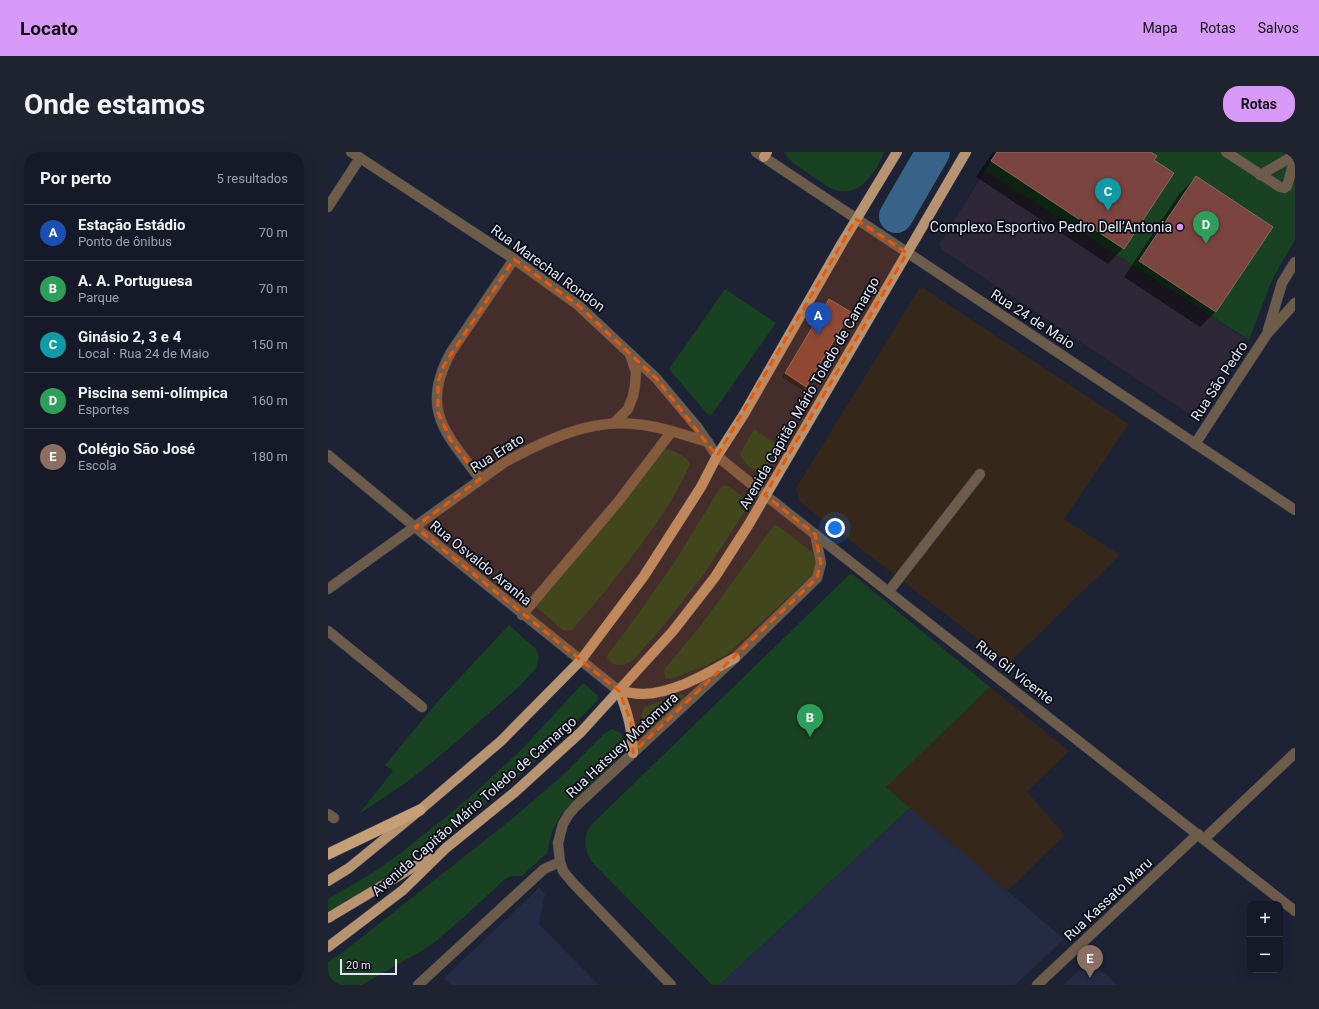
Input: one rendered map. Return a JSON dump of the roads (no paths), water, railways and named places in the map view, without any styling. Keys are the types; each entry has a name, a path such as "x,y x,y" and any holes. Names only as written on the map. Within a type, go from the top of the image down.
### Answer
{"highway":[{"path":"328,854 420,810"}],"main road":[{"path":"328,881 349,868 501,741 581,660 644,576 701,487 717,456 744,414 856,219 897,152"},
{"name":"Avenida Capitão Mário Toledo de Camargo","path":"328,947 402,890 446,848 544,767 582,732 668,637 695,604 715,577 749,524 966,152"},
{"path":"618,691 643,694 672,688 699,677 735,658"},
{"path":"618,691 626,708 630,722 633,753"},
{"path":"328,918 446,848"}],"street":[{"name":"Rua Marechal Rondon","path":"350,152 514,259 578,304 665,388 698,428 717,456"},
{"path":"1226,152 1280,188 1287,186 1295,157"},
{"name":"Rua 24 de Maio","path":"762,154 856,219 1295,510"},
{"path":"1260,175 1295,157"},
{"path":"328,207 360,158"},
{"path":"480,479 450,439 443,425 438,412 436,398 438,382 444,365 452,352 514,259"},
{"name":"Rua São Pedro","path":"1267,334 1282,283 1295,262"},
{"name":"Rua São Pedro","path":"1195,444 1267,334 1295,303"},
{"path":"614,423 628,409 636,385 636,372 630,354"},
{"name":"Rua Erato","path":"328,589 480,479 505,462 536,445 568,433 614,423 633,423 672,431 708,442"},
{"path":"522,615 618,502 672,431"},
{"name":"Rua Osvaldo Aranha","path":"328,455 522,615 581,660 618,691"},
{"name":"Rua Gil Vicente","path":"717,456 1295,911"},
{"path":"889,591 980,474"},
{"name":"Rua Hatsuey Motomura","path":"671,985 563,871 560,862 558,843 560,833 569,814 735,658 817,578 821,563 815,534"},
{"path":"328,631 422,707"},
{"name":"Rua Kassato Maru","path":"1038,985 1201,836 1295,753"},
{"path":"418,985 544,869 560,862"}],"waterway":[{"path":"896,216 933,152"}],"place":[{"name":"Ginásio 2, 3 e 4","path":"1108,211"},
{"name":"Complexo Esportivo Pedro Dell’Antonia","path":"1180,227"},
{"name":"Piscina semi-olímpica","path":"1206,244"},
{"name":"Estação Estádio","path":"818,335"},
{"name":"A. A. Portuguesa","path":"810,737"},
{"name":"Colégio São José","path":"1090,978"}]}
